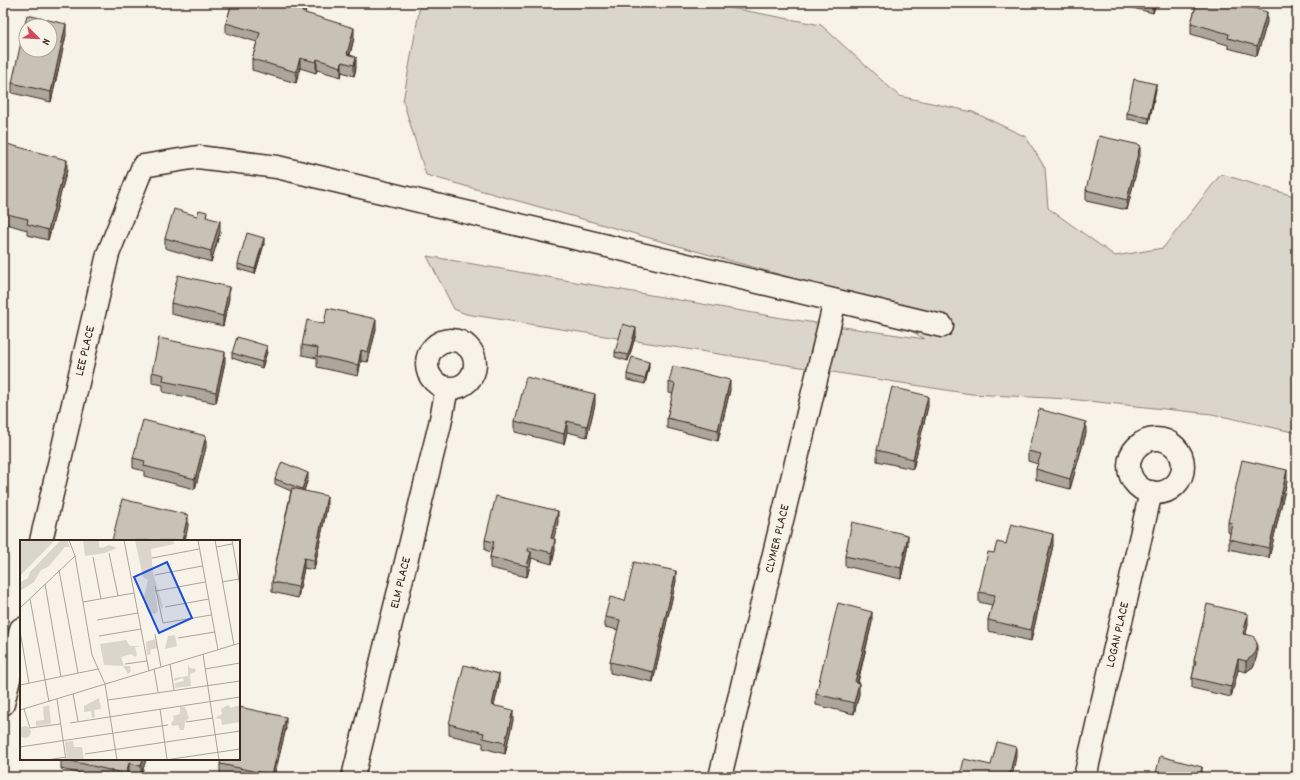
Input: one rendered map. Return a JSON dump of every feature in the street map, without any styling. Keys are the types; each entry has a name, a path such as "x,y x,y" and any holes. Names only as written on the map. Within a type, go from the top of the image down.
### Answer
{"street":[{"name":"LEE PLACE","path":"41,540 108,254 143,166 198,157 277,168 835,301"},
{"path":"835,301 942,326"},
{"name":"CLYMER PLACE","path":"720,777 835,301"},
{"name":"ELM PLACE","path":"353,777 440,424 447,388"},
{"name":"LOGAN PLACE","path":"1085,777 1151,492"},
{"path":"3,704 20,633"}],"shaded area":[{"path":"424,3 705,3 821,25 899,96 973,112 1026,137 1045,168 1048,208 1115,256 1163,248 1221,174 1297,197 1297,433 1212,414 1069,399 971,394 466,314 454,309 427,256 782,318 925,339 845,293 426,175 403,101 420,6"}],"building":[{"path":"232,3 305,3 302,12 354,28 347,54 356,57 354,65 342,62 341,67 317,59 316,62 300,58 296,72 252,59 260,33 226,23"},
{"path":"1197,3 1241,3 1267,12 1257,46 1228,38 1229,34 1191,23"},
{"path":"27,15 40,18 26,18"},
{"path":"58,22 66,24 51,92 12,83 18,56 18,58 58,58"},
{"path":"1134,79 1156,84 1149,118 1127,113"},
{"path":"1099,136 1140,145 1127,200 1086,190"},
{"path":"7,144 67,160 48,230 27,224 28,219 3,213 3,159"},
{"path":"174,209 197,216 199,210 207,212 206,217 220,221 211,251 165,238"},
{"path":"247,233 264,238 255,269 238,264"},
{"path":"178,275 229,287 223,316 171,303"},
{"path":"327,308 376,319 368,352 361,350 358,365 317,356 318,348 302,345 307,320 324,324"},
{"path":"623,324 636,328 628,355 615,352"},
{"path":"237,337 267,346 262,362 232,353"},
{"path":"159,338 225,352 216,392 163,381 164,375 152,372"},
{"path":"632,357 649,362 645,379 627,374"},
{"path":"673,366 730,380 718,430 667,418 675,384 669,382"},
{"path":"526,377 595,394 587,426 567,421 564,434 515,421"},
{"path":"892,387 928,396 913,459 877,450"},
{"path":"1039,409 1086,422 1070,479 1036,469 1041,454 1028,451"},
{"path":"143,420 206,436 195,479 144,466 145,461 133,458"},
{"path":"1242,460 1287,470 1269,548 1229,539 1232,523 1228,522"},
{"path":"282,462 308,473 302,489 275,479"},
{"path":"292,488 327,496 314,560 304,558 298,587 272,582"},
{"path":"496,496 558,511 551,538 555,539 552,553 529,547 528,551 531,552 527,566 490,557 494,542 485,540"},
{"path":"122,499 188,515 182,540 112,540"},
{"path":"852,522 908,535 901,568 845,556"},
{"path":"1011,524 1053,534 1031,630 988,620 995,595 979,592 988,552 994,553 997,542 1006,544"},
{"path":"634,562 676,571 653,672 610,662 620,620 605,617 610,597 625,601"},
{"path":"838,603 872,612 855,682 859,683 854,703 816,694"},
{"path":"1207,604 1248,614 1243,634 1253,636 1257,643 1254,655 1246,661 1238,659 1231,687 1192,678 1196,661 1194,660"},
{"path":"464,665 499,674 492,705 513,710 505,743 483,738 484,733 449,724"},
{"path":"240,707 286,717 272,775 220,764 221,760 240,760"},
{"path":"997,742 1016,747 1009,777 960,777 964,759 991,765"},
{"path":"1160,756 1202,767 1200,777 1155,777"},
{"path":"67,760 143,760 141,766 129,763 126,774"}]}
